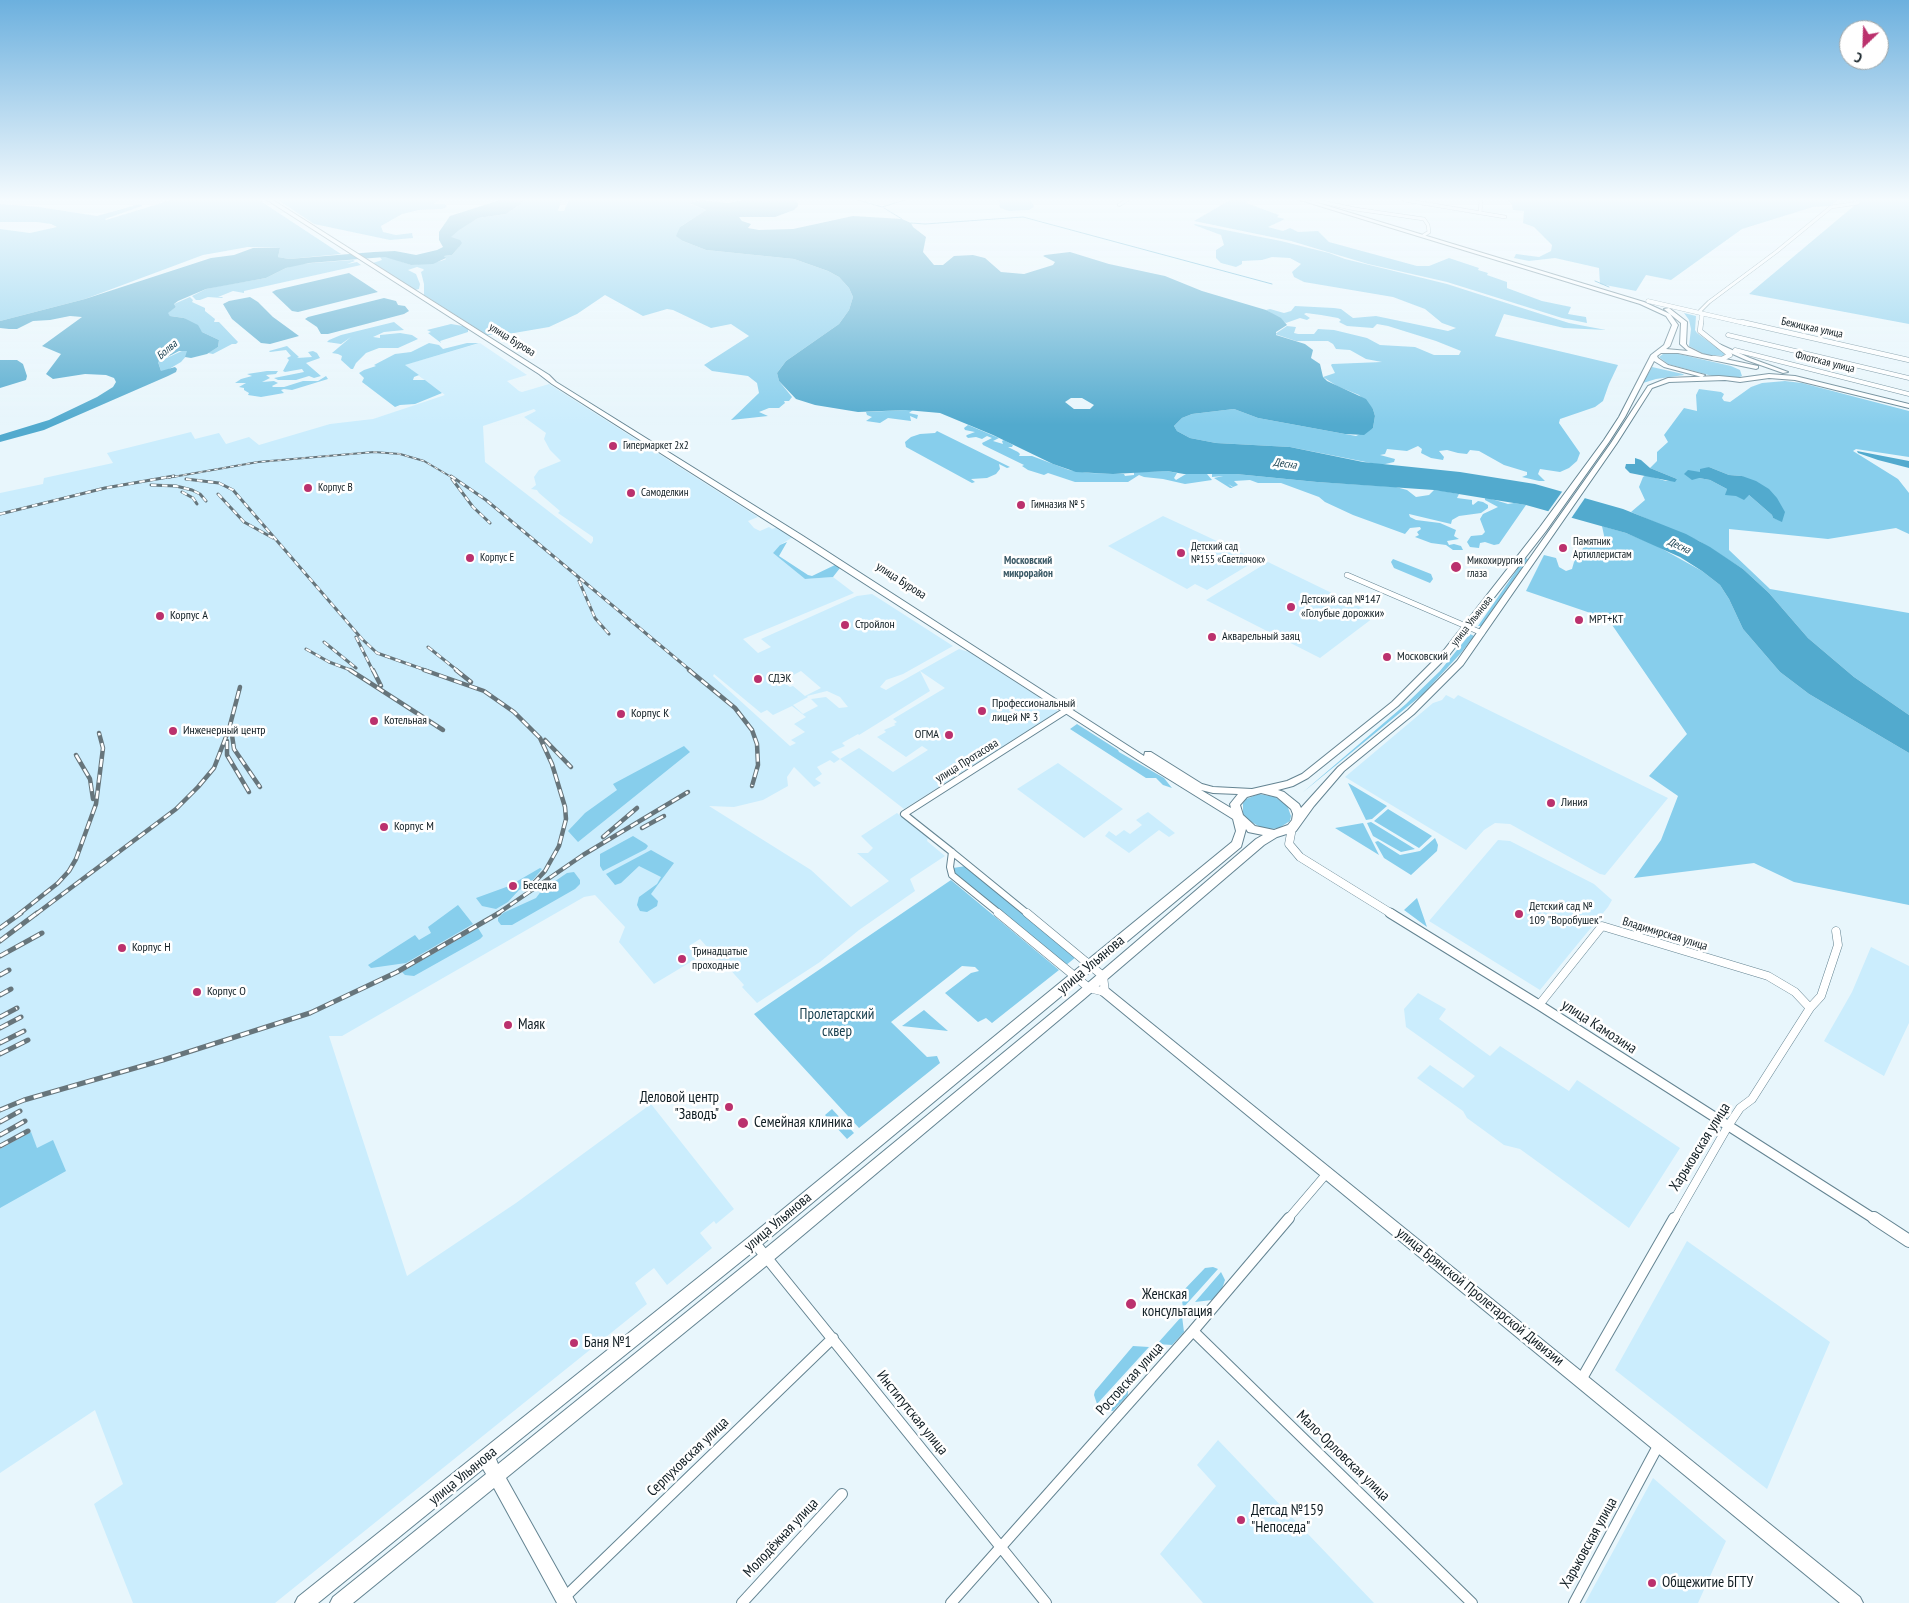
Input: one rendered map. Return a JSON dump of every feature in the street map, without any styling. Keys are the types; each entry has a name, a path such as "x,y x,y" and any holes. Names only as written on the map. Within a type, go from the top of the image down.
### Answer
{"main road":[{"name":"улица Бурова","path":"385,275 542,374 567,385 799,529 1199,794 1239,818"},
{"name":"улица Ульянова","path":"1256,790 1290,784 1318,766 1395,704 1434,667 1611,442 1655,354 1667,346 1675,325 1673,320 1663,312 1642,302 1551,275"},
{"name":"Бежицкая улица","path":"1559,275 1648,301"},
{"path":"1648,301 1664,307 1680,317 1685,327 1683,344 1686,348 1704,357"},
{"path":"1719,346 1734,351 1766,367 1791,374"},
{"path":"1723,379 1666,366 1655,359 1655,354 1668,351 1791,374"},
{"path":"1734,351 1745,365 1748,376"},
{"path":"1724,361 1748,376"},
{"name":"Флотская улица","path":"1791,374 1909,405"},
{"name":"Флотская улица","path":"1723,379 1748,376 1777,376 1803,379 1909,405"},
{"name":"улица Ульянова","path":"1295,825 1310,803 1340,769 1411,712 1460,663 1650,387 1668,380 1723,379"},
{"name":"улица Бурова","path":"1070,708 1199,786 1213,790 1256,790"},
{"path":"1256,790 1280,794 1289,800 1298,814 1295,825 1274,834 1252,829 1239,818 1236,804 1244,794 1256,790"},
{"name":"улица Ульянова","path":"304,1603 754,1242 1238,844 1241,831 1239,818"},
{"name":"улица Ульянова","path":"339,1603 766,1257 1089,988 1260,842 1274,834"},
{"name":"улица Брянской Пролетарской Дивизии","path":"1105,992 1854,1603"},
{"path":"486,1458 566,1600"}],"street":[{"path":"1704,357 1722,359 1729,357 1729,354 1700,331 1702,314 1700,311 1745,275"},
{"name":"Бежицкая улица","path":"1648,301 1909,360"},
{"path":"1728,335 1909,378"},
{"name":"Флотская улица","path":"1734,351 1909,394"},
{"path":"1347,575 1482,633"},
{"name":"улица Протасова","path":"952,852 904,814 1070,708"},
{"name":"улица Камозина","path":"1295,825 1289,836 1289,844 1300,857 1539,1005 1909,1241"},
{"path":"952,852 1103,976 1105,992"},
{"name":"улица Брянской Пролетарской Дивизии","path":"952,852 950,867 952,875 1089,988 1105,992"},
{"name":"Владимирская улица","path":"1539,1005 1602,926 1768,976 1795,992 1810,1008"},
{"name":"Харьковская улица","path":"1581,1380 1728,1126 1740,1108 1752,1099 1810,1008 1821,996 1838,944 1836,931"},
{"name":"Ростовская улица","path":"951,1603 1193,1331 1328,1172"},
{"name":"Институтская улица","path":"754,1242 1046,1603"},
{"name":"Мало-Орловская улица","path":"1193,1331 1472,1603"},
{"name":"Серпуховская улица","path":"566,1600 833,1338"},
{"name":"Харьковская улица","path":"1574,1603 1659,1444"},
{"name":"Молодёжная улица","path":"742,1603 842,1494"}],"shaded area":[{"path":"480,343 527,375 507,381 519,391 522,392 549,384 758,517 748,521 754,528 760,531 769,527 772,529 778,527 793,537 780,545 773,553 805,579 833,577 854,593 743,639 758,653 771,647 761,639 857,596 872,594 953,646 903,674 886,680 880,687 886,690 959,649 969,652 1057,709 1057,712 904,809 840,759 834,763 830,760 817,767 822,774 815,779 821,783 814,787 794,767 787,777 788,786 763,800 734,807 709,806 811,870 851,907 889,881 857,853 868,853 873,848 861,836 897,813 928,838 927,841 945,856 910,879 915,891 859,930 820,962 757,1003 742,987 744,985 700,939 689,946 699,957 654,984 619,942 625,927 595,895 584,897 342,1036 329,1036 407,1276 516,1203 651,1104 734,1209 716,1224 714,1221 700,1233 712,1248 667,1285 654,1268 635,1283 647,1304 275,1603 133,1603 94,1504 123,1484 95,1410 0,1473 0,493 43,484 44,478 113,463 107,453 191,432 195,439 219,433 226,444 249,437 259,445 330,424 373,419 445,395 404,365","holes":["534,409 536,411 524,417 546,433 544,439 550,450 561,461 539,470 534,477 536,485 531,489 537,490 560,511 558,513 593,537 591,544 485,462 483,426","801,671 821,688 805,696 793,686 790,687 782,681","920,671 945,688 893,719 897,722 894,724 896,725 884,730 886,732 877,737 906,757 922,746 928,750 893,772 859,748 840,759 831,752 845,746 842,743 859,735 930,691","714,674 761,713 767,710 773,715 792,706 806,717 794,724 805,732 791,740 796,743 790,746 713,676","827,691 840,697 848,707 839,708 826,697 811,699 818,706 803,714 793,705 807,696"]},
{"name":"Детский сад №155 «Светлячок»","path":"1163,516 1257,560 1207,590 1195,584 1187,589 1108,546"},
{"name":"Детский сад №147 «Голубые дорожки»","path":"1268,562 1377,615 1320,658 1206,600"},
{"path":"1446,695 1454,699 1458,695 1668,798 1605,875 1510,824 1495,823 1484,830 1466,850 1345,777 1433,703 1442,700"},
{"path":"1058,763 1123,809 1084,838 1017,789"},
{"path":"1148,812 1175,833 1169,837 1159,830 1129,853 1105,836 1109,831 1116,836 1124,830 1130,834 1142,825 1136,820"},
{"name":"Детский сад № 109 \"Воробушек\"","path":"1498,840 1510,841 1594,884 1612,900 1540,990 1429,921"},
{"path":"1871,947 1909,966 1909,1023 1884,1076 1824,1041 1852,992"},
{"path":"1418,993 1446,1009 1439,1019 1490,1056 1500,1046 1569,1091 1577,1080 1680,1148 1629,1228 1520,1149 1504,1145 1467,1118 1463,1111 1417,1078 1430,1065 1463,1088 1475,1076 1406,1027 1404,1009"},
{"path":"1687,1241 1830,1342 1767,1489 1615,1370"},
{"name":"Детсад №159 \"Непоседа\"","path":"1218,1440 1374,1603 1203,1603 1160,1554 1216,1486 1197,1465"},
{"path":"1653,1478 1726,1541 1698,1603 1585,1603"}],"green space":[{"path":"0,275 150,275 85,299 0,321"},
{"path":"272,275 317,275 244,291 244,293 233,291 218,297 222,298 208,297 196,300 192,296 206,289 266,278"},
{"path":"391,275 416,275 420,284 419,289 415,290"},
{"path":"422,275 835,275 849,288 853,297 849,310 839,324 786,361 777,373 779,381 792,397 789,401 784,401 785,403 779,408 769,408 759,412 768,416 731,420 759,393 757,383 748,376 712,371 704,365 749,336 731,324 711,328 667,309 643,316 605,295 577,314 549,327 487,335 424,295"},
{"path":"1293,275 1409,275 1447,284 1569,323 1606,330 1564,328 1504,314 1495,336 1618,365 1603,401 1595,407 1560,419 1559,423 1580,453 1577,461 1569,468 1560,472 1540,469 1538,474 1545,481 1539,481 1522,477 1527,475 1527,472 1504,465 1479,451 1470,450 1467,454 1447,450 1439,451 1444,457 1443,460 1431,458 1421,453 1422,449 1418,446 1407,451 1387,449 1385,454 1380,455 1395,459 1394,462 1381,465 1290,447 1216,443 1190,438 1177,431 1174,426 1182,418 1192,414 1234,409 1258,418 1356,436 1373,428 1375,416 1373,409 1359,395 1337,386 1323,377 1335,373 1332,364 1382,362 1366,359 1350,350 1336,349 1328,341 1296,341 1275,334 1287,326 1296,327 1294,333 1298,334 1314,334 1318,329 1334,330 1367,338 1380,345 1415,347 1434,355 1459,355 1461,351 1388,326 1377,324 1373,328 1347,326 1339,322 1341,320 1338,318 1321,315 1306,313 1304,314 1310,318 1307,320 1300,318 1286,323 1266,310 1270,309 1284,313 1291,311 1295,306 1334,308 1341,309 1353,318 1376,316 1448,331 1456,328 1442,323 1425,309 1393,297 1304,282"},
{"path":"1415,275 1487,275 1507,282 1507,288 1542,301 1571,307 1568,314 1586,317 1587,323 1562,318 1447,282"},
{"path":"1599,275 1678,275 1671,280 1646,275 1636,291 1600,284"},
{"path":"1772,275 1909,275 1909,324 1749,294"},
{"path":"190,297 193,300 192,302 205,308 205,311 215,319 214,322 219,322 238,342 213,354 208,353 218,347 219,340 202,332 184,318 170,316 167,313 176,307 174,304"},
{"path":"1684,313 1696,316 1695,330 1697,333 1724,353 1724,356 1706,355 1689,346 1691,329 1689,320"},
{"path":"394,322 404,330 384,332 373,337 380,338 380,335 400,333 412,335 418,339 398,348 379,348 366,353 353,369 341,360 342,356 332,353 351,337 341,344 327,342 341,335"},
{"path":"451,324 463,326 468,329 468,332 440,341 441,343 428,333 431,332 427,330"},
{"path":"429,343 439,345 443,349 467,343 479,343 405,365 419,375 414,377 413,380 425,380 442,393 415,404 395,407 362,382 364,378 359,373 364,370 376,366 374,365 395,354 411,352"},
{"path":"287,346 299,357 297,358 312,357 308,352 313,351 317,353 320,358 306,363 321,376 314,378 309,376 296,380 278,380 274,378 304,372 302,369 283,371 289,360 287,358 291,356 286,350 269,351"},
{"path":"184,350 188,354 181,362 164,372 161,371 158,362"},
{"path":"1674,353 1731,366 1740,370 1742,376 1737,378 1716,377 1668,364 1659,357 1663,354"},
{"path":"1652,367 1683,374 1684,375 1643,383"},
{"path":"278,371 276,374 266,375 270,378 262,382 274,381 278,383 273,387 284,387 303,381 318,381 326,376 328,379 292,390 281,390 284,393 261,397 248,395 249,393 244,388 239,387 246,383 235,383 252,376 247,374"},
{"path":"1785,381 1802,383 1909,411 1909,457 1856,449 1853,451 1898,479 1909,493 1909,534 1896,528 1828,539 1729,529 1729,550 1770,589 1909,613 1909,715 1854,677 1808,638 1769,593 1743,569 1699,541 1631,512 1645,500 1639,487 1643,477 1646,475 1666,481 1677,479 1650,468 1657,461 1657,452 1668,442 1664,435 1684,408 1697,411 1696,395 1699,389 1721,392 1724,394 1722,398 1724,401 1730,402 1751,387 1762,383","holes":["1709,467 1729,475 1742,476 1782,521 1773,518 1749,495 1726,495 1727,489 1710,480 1699,478 1701,472"]},
{"path":"913,410 909,413 918,415 917,419 910,416 911,421 888,418 880,423 866,421 872,417 867,415 866,412"},
{"path":"968,425 999,438 993,441 1003,444 1002,441 1004,440 1013,445 1008,447 1018,452 1019,456 1032,456 1069,470 1089,473 1124,474 1125,476 1134,475 1134,472 1167,471 1177,473 1174,478 1176,480 1186,474 1207,474 1212,480 1185,484 1139,475 1128,482 1075,482 1048,473 1044,475 1028,470 1022,466 1024,465 983,445 982,443 992,438 987,436 982,439 976,437 968,438 967,435 975,432 965,430 964,428"},
{"path":"937,431 1010,467 1007,468 999,464 1000,469 996,474 987,478 971,479 975,482 972,483 906,447 905,442 911,437"},
{"path":"1212,474 1236,474 1396,487 1407,490 1416,497 1429,495 1434,490 1443,491 1459,494 1457,498 1472,500 1473,505 1478,501 1483,502 1488,505 1488,508 1481,513 1459,516 1452,520 1451,524 1409,514 1410,517 1416,520 1440,523 1456,530 1454,536 1459,539 1447,541 1449,545 1461,546 1463,550 1453,550 1446,545 1431,543 1415,537 1419,535 1417,532 1421,529 1420,527 1410,528 1405,534 1353,515 1325,502 1319,497 1281,483 1258,483 1250,480 1234,481 1238,485 1233,487 1228,484 1233,488 1230,488 1214,478 1223,476 1212,477"},
{"path":"1485,497 1508,504 1526,505 1499,544 1494,545 1485,542 1480,543 1479,548 1470,547 1467,542 1471,536 1482,535 1485,532 1480,519 1483,514 1498,507 1485,500"},
{"path":"1602,526 1626,533 1655,545 1702,571 1720,585 1743,629 1780,672 1809,694 1909,753 1909,905 1794,882 1754,863 1634,878 1661,840 1678,796 1649,776 1687,734 1608,619 1526,591 1544,555 1556,558 1559,567 1566,571 1572,569 1574,562 1585,545 1606,545"},
{"path":"787,542 779,556 808,575 812,576 835,565 840,568 833,577 805,579 773,553 780,545"},
{"path":"1525,558 1528,559 1481,626 1478,626"},
{"path":"1393,559 1431,574 1433,579 1430,583 1394,568 1391,562"},
{"path":"1470,634 1474,636 1461,653 1423,694 1302,793 1406,704 1440,671"},
{"path":"1077,724 1119,752 1164,778 1172,788 1163,785 1156,778 1146,778 1070,729"},
{"path":"684,746 690,752 578,842 568,831 585,813 617,790 613,784"},
{"path":"1348,783 1387,806 1372,819 1366,820"},
{"path":"1259,794 1275,797 1287,805 1291,816 1290,821 1279,828 1271,829 1262,828 1248,820 1243,814 1243,803 1246,799"},
{"path":"1388,809 1432,836 1419,848 1374,821"},
{"path":"1371,822 1415,849 1401,852 1373,836 1367,823"},
{"path":"1363,823 1379,855 1335,828"},
{"path":"633,836 648,846 646,849 603,871 600,866 600,854"},
{"path":"1435,838 1438,845 1437,851 1411,875 1384,858 1375,842 1378,841 1400,855 1420,851"},
{"path":"651,850 674,863 651,894 658,901 657,906 647,912 640,911 637,905 639,897 657,884 661,877 639,866 621,883 615,885 606,874"},
{"path":"966,866 1076,957 1065,966 954,874 953,868"},
{"path":"540,868 542,869 527,887 519,890 508,902 496,909 482,906 476,898 509,886"},
{"path":"574,872 580,880 580,884 575,889 512,925 501,925 498,921 498,918 503,913 536,898 542,890 567,873"},
{"name":"Пролетарский сквер","path":"951,880 1059,970 992,1023 986,1018 978,1022 945,993 971,973 979,971 975,967 962,966 891,1022 927,1057 937,1056 940,1063 859,1128 754,1014"},
{"path":"1417,898 1427,927 1404,910"},
{"path":"458,905 473,924 406,963 371,968 368,965 415,935 419,940 431,933 428,927"},
{"path":"478,928 483,936 480,939 414,976 405,975 402,972"},
{"path":"924,1010 948,1031 902,1026"},
{"path":"832,1109 854,1133 847,1139 825,1115"},
{"path":"31,1132 37,1148 53,1140 66,1171 0,1208 0,1149"},
{"path":"1213,1267 1218,1269 1183,1308 1181,1293 1205,1268"},
{"path":"1221,1272 1225,1280 1222,1289 1212,1300 1195,1302"},
{"path":"1182,1316 1184,1332 1172,1345 1157,1344"},
{"path":"1133,1346 1149,1347 1097,1404 1094,1395 1095,1391"},
{"path":"1127,1379 1128,1395 1113,1411 1102,1409"}],"water":[{"name":"Болва","path":"159,275 272,275 266,278 206,289 174,304 176,307 168,313 170,316 184,318 198,325 202,332 219,340 218,347 207,354 191,358 185,357 187,351 179,351 158,362 161,371 175,367 177,369 176,372 44,430 0,442 0,435 49,420 97,397 113,387 116,382 114,378 106,375 85,374 53,379 46,374 61,354 42,346 82,317 70,316 33,321 17,329 0,328 0,321 85,299"},
{"path":"341,275 352,275 378,292 298,312 292,311 272,292"},
{"name":"Десна","path":"835,275 1159,275 1202,291 1266,310 1281,318 1287,325 1276,332 1276,335 1305,344 1313,350 1311,358 1320,364 1323,377 1327,381 1366,399 1373,409 1375,416 1373,428 1364,435 1345,434 1258,418 1234,409 1192,414 1182,418 1174,426 1177,431 1190,438 1216,443 1290,447 1363,462 1460,472 1535,484 1623,509 1686,534 1743,569 1769,593 1808,638 1854,677 1909,715 1909,753 1809,694 1780,672 1743,629 1720,585 1702,571 1680,557 1626,533 1526,505 1434,490 1236,474 1184,474 1167,471 1113,474 1076,472 1053,464 993,435 940,413 906,410 858,412 815,405 796,399 779,381 777,373 786,361 839,324 849,310 853,297 849,288","holes":["1071,398 1082,398 1094,405 1090,409 1074,409 1065,402"]},
{"path":"250,297 299,336 270,344 261,343 232,319 223,304"},
{"path":"384,298 396,301 398,305 405,306 409,311 404,314 328,334 321,334 317,327 305,319 308,317"},
{"path":"0,360 17,360 23,364 27,376 26,380 0,388"},
{"path":"1857,451 1909,461 1909,468 1878,460"},
{"path":"1635,458 1641,460 1650,468 1677,479 1675,482 1630,473 1625,468 1626,464 1635,464"},
{"path":"1709,467 1729,475 1742,476 1756,481 1769,489 1785,512 1782,522 1773,518 1749,495 1744,500 1736,496 1725,495 1727,489 1710,480 1699,478 1692,480 1684,474 1688,470 1700,472 1700,469"}],"pier":[{"path":"1564,489 1587,495 1570,520 1547,513"}],"waterway":[{"path":"1238,275 1272,284"},
{"path":"1595,281 1609,287"}],"railway":[{"path":"167,478 258,462 374,452 400,454 424,461 453,478"},
{"path":"0,514 105,488 174,476"},
{"path":"451,476 486,500 691,671"},
{"path":"186,479 219,483 233,490 362,639 377,653 428,671"},
{"path":"452,479 473,507 490,523"},
{"path":"151,485 176,486 192,490 200,494 206,501"},
{"path":"182,492 193,498 197,504"},
{"path":"218,494 244,522 273,538"},
{"path":"579,581 595,618 609,634"},
{"path":"356,637 373,671"},
{"path":"324,642 356,668"},
{"path":"428,647 458,671"},
{"path":"306,649 329,662 353,671"},
{"path":"350,670 443,730"},
{"path":"373,670 381,686"},
{"path":"424,670 484,691 514,712 540,738 552,764 565,807 566,819 559,846 545,871 531,886"},
{"path":"456,670 471,682"},
{"path":"689,670 735,708 752,730 757,744 758,765 752,786"},
{"path":"36,914 176,809 198,787 214,768 229,729 240,687"},
{"path":"231,728 234,749 260,787"},
{"path":"19,914 58,883 69,871 76,859 96,804 103,748 99,733"},
{"path":"545,740 571,767"},
{"path":"227,741 227,755 249,792"},
{"path":"76,755 90,779 93,799"},
{"path":"497,914 583,855 688,792"},
{"path":"603,837 637,808"},
{"path":"642,828 664,816"},
{"path":"0,928 21,913"},
{"path":"0,941 37,913"},
{"path":"0,1110 24,1100 163,1060 310,1013 397,972 499,913"},
{"path":"0,956 42,933"},
{"path":"0,975 9,970"},
{"path":"0,995 11,989"},
{"path":"0,1017 17,1008"},
{"path":"0,1028 21,1017"},
{"path":"0,1043 24,1031"},
{"path":"0,1054 28,1040"},
{"path":"0,1122 20,1111"},
{"path":"0,1135 25,1121"},
{"path":"0,1146 28,1131"}],"place":[{"name":"Гипермаркет 2х2","path":"613,446"},
{"name":"Корпус В","path":"308,488"},
{"name":"Самоделкин","path":"631,493"},
{"name":"Гимназия № 5","path":"1021,505"},
{"name":"Памятник Артиллеристам","path":"1563,548"},
{"name":"Детский сад №155 «Светлячок»","path":"1181,553"},
{"name":"Корпус Е","path":"470,558"},
{"name":"Микохирургия глаза","path":"1456,567"},
{"name":"Детский сад №147 «Голубые дорожки»","path":"1291,607"},
{"name":"Корпус А","path":"160,616"},
{"name":"МРТ+КТ","path":"1579,620"},
{"name":"Стройлон","path":"845,625"},
{"name":"Акварельный заяц","path":"1212,637"},
{"name":"Московский","path":"1387,657"},
{"name":"СДЭК","path":"758,679"},
{"name":"Профессиональный лицей № 3","path":"982,711"},
{"name":"Корпус К","path":"621,714"},
{"name":"Котельная","path":"374,721"},
{"name":"Инженерный центр","path":"173,731"},
{"name":"ОГМА","path":"949,735"},
{"name":"Линия","path":"1551,803"},
{"name":"Корпус М","path":"384,827"},
{"name":"Беседка","path":"513,886"},
{"name":"Детский сад № 109 \"Воробушек\"","path":"1519,914"},
{"name":"Корпус Н","path":"122,948"},
{"name":"Тринадцатые проходные","path":"682,959"},
{"name":"Корпус О","path":"197,992"},
{"name":"Маяк","path":"508,1025"},
{"name":"Деловой центр \"Заводъ\"","path":"729,1107"},
{"name":"Семейная клиника","path":"743,1123"},
{"name":"Женская консультация","path":"1131,1304"},
{"name":"Баня №1","path":"574,1343"},
{"name":"Детсад №159 \"Непоседа\"","path":"1241,1520"},
{"name":"Общежитие БГТУ","path":"1652,1583"}],"district":[{"name":"Московский микрорайон","path":"1028,567"}]}
